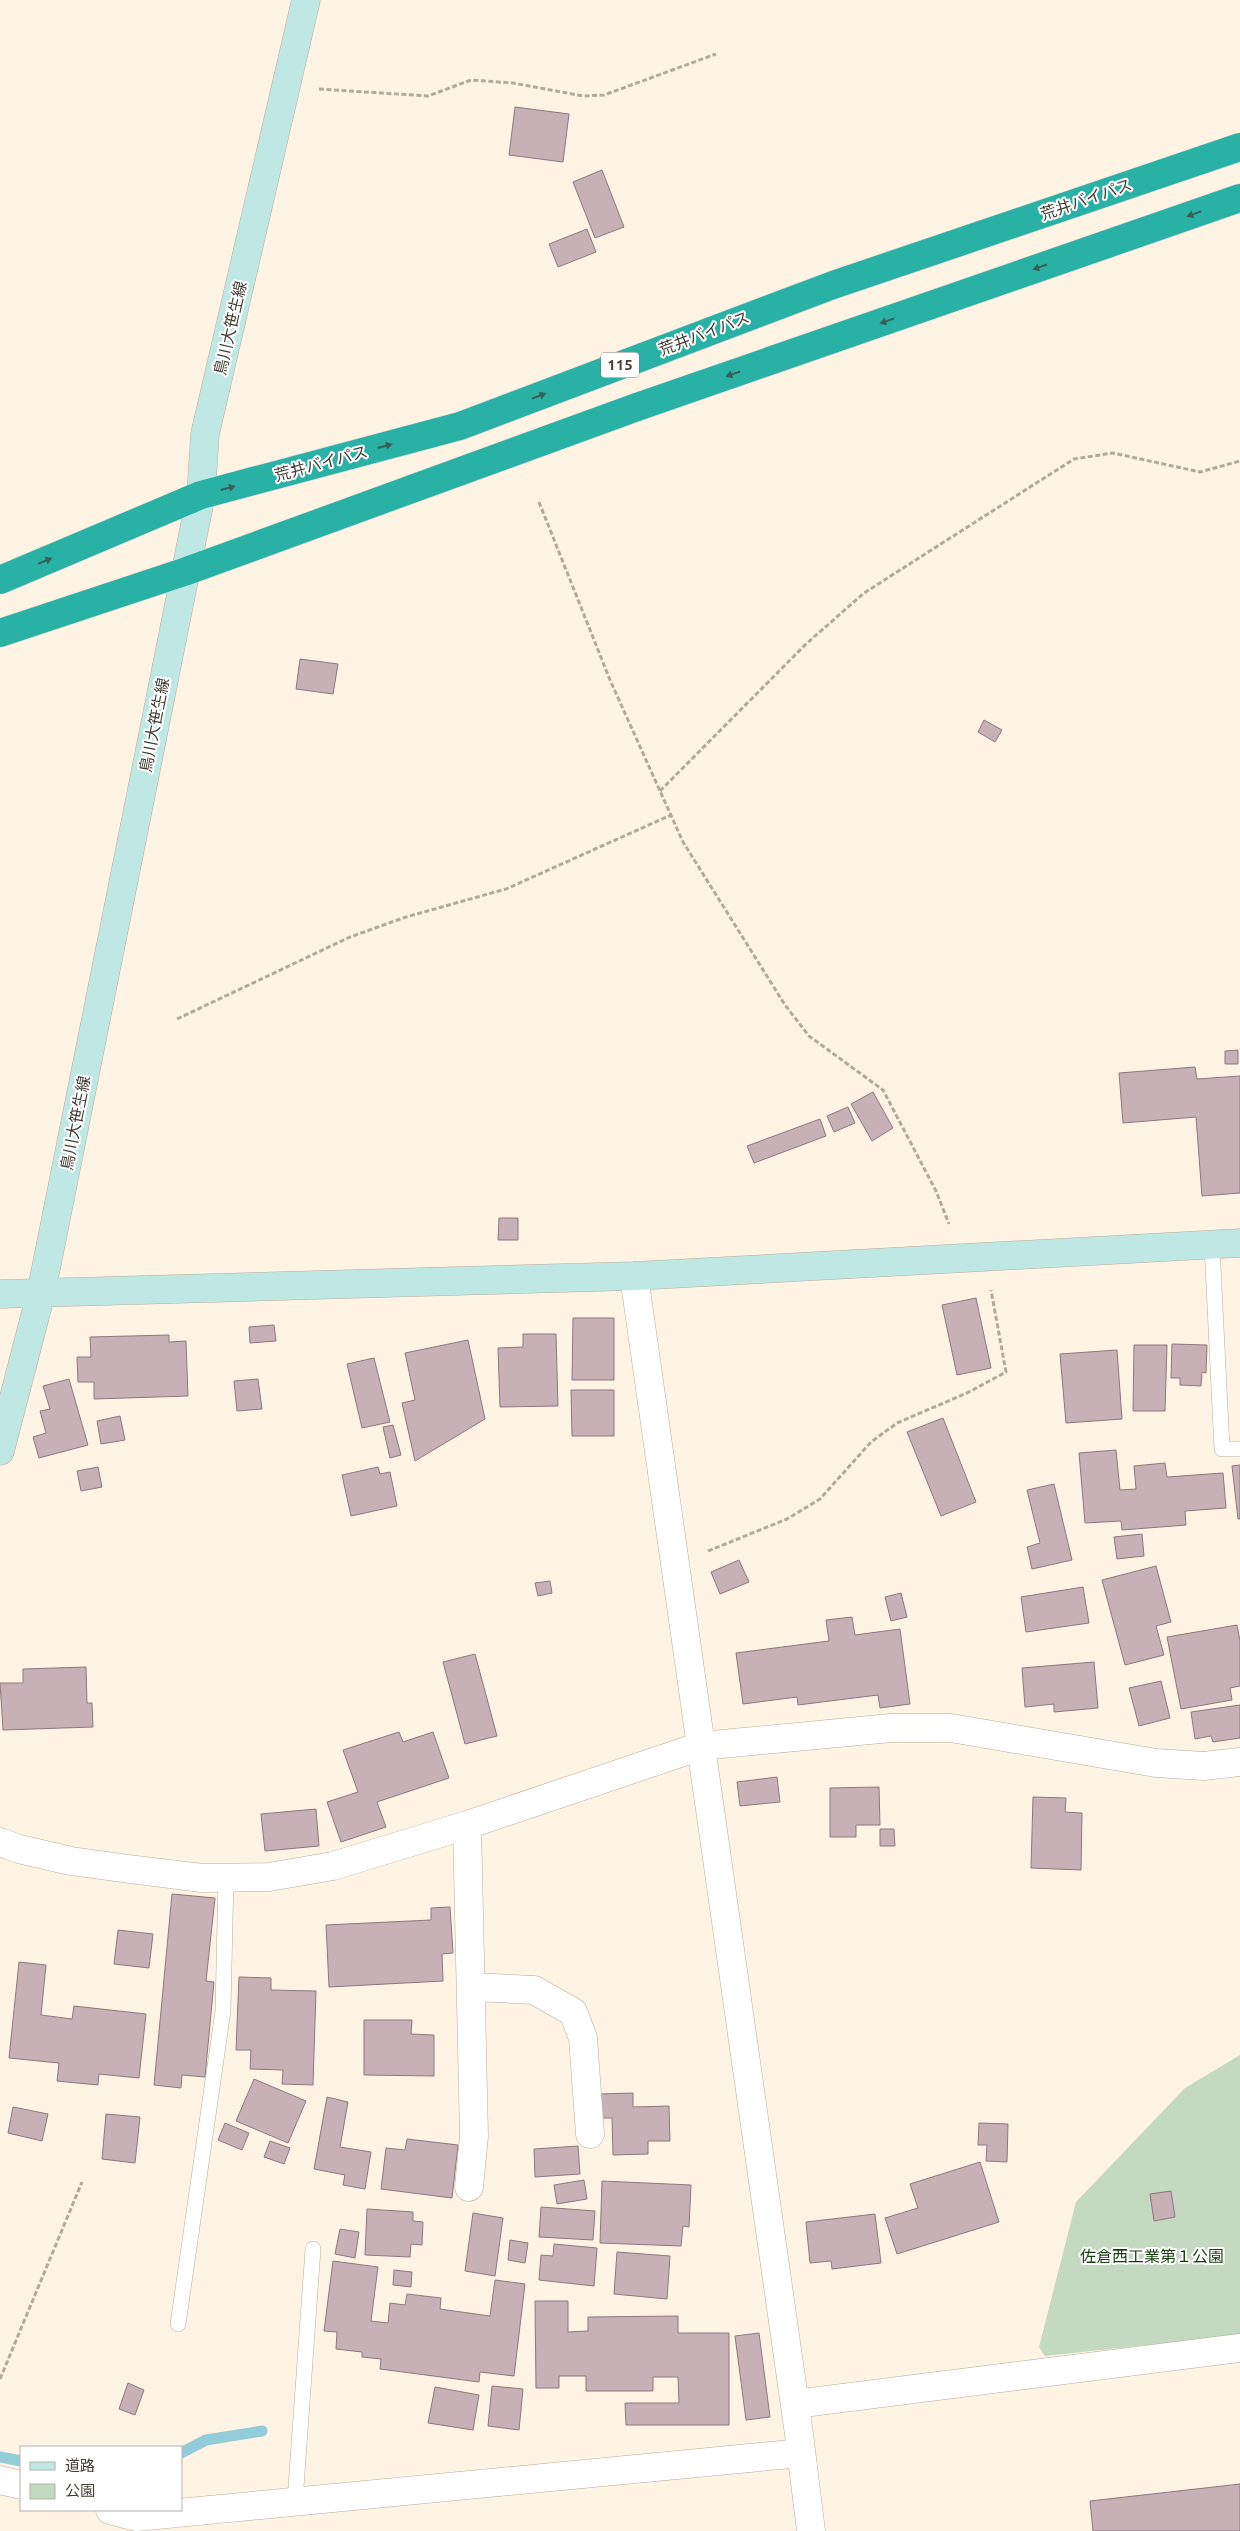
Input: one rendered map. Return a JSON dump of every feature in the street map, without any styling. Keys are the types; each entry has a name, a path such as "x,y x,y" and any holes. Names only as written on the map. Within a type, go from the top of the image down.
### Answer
{"highway":[{"name":"荒井バイパス","path":"0,580 201,495 460,426 833,285 1240,146"},
{"path":"0,633 184,572 627,410 1240,198"}],"street":[{"name":"鳥川大笹生線","path":"0,1451 41,1293 184,572 201,495 205,434 306,0"},
{"path":"0,1294 634,1276 1240,1242"},
{"path":"634,1276 795,2404 811,2531"},
{"path":"0,1842 19,1849 71,1861 202,1878 269,1877 333,1866 467,1825 701,1746 891,1728 950,1728 1156,1763 1204,1766 1240,1762"},
{"path":"467,1825 474,2136 469,2187"},
{"path":"471,1987 534,1990 573,2012 583,2038 590,2134"},
{"path":"795,2404 1240,2348"},
{"path":"114,2511 136,2517 801,2453"},
{"path":"0,2480 20,2485"}],"lane":[{"path":"1212,1245 1222,1449 1240,1449"},
{"path":"178,2324 223,2011 226,1877"},
{"path":"295,2501 313,2249"}],"path":[{"path":"286,87 428,96 471,80 513,83 583,96 604,95 716,54"},
{"path":"660,791 805,645 864,593 1074,460 1113,453 1200,472 1240,461"},
{"path":"539,502 610,680 688,850 785,1005 809,1036 883,1090 973,1258 1006,1372 967,1393 897,1423 871,1442 820,1499 787,1519 675,1564"},
{"path":"177,1018 350,937 406,917 506,889 672,815"},
{"path":"0,2379 82,2182"}],"green space":[{"name":"佐倉西工業第１公園","path":"1240,2055 1240,2335 1045,2356 1039,2347 1076,2202 1185,2088"}],"building":[{"path":"515,107 569,114 563,162 509,155"},
{"path":"602,170 624,227 595,238 573,182"},
{"path":"587,229 596,252 558,267 549,244"},
{"path":"300,659 338,664 333,694 296,689"},
{"path":"984,720 1002,730 995,742 978,732"},
{"path":"1238,1050 1238,1064 1225,1064 1225,1051"},
{"path":"1195,1067 1197,1079 1240,1076 1240,1193 1202,1196 1196,1117 1123,1123 1119,1073"},
{"path":"873,1092 893,1128 872,1141 851,1104"},
{"path":"848,1107 855,1123 834,1132 827,1116"},
{"path":"820,1119 826,1136 754,1163 747,1146"},
{"path":"499,1218 518,1218 518,1240 498,1240"},
{"path":"976,1298 991,1368 957,1375 942,1305"},
{"path":"573,1318 614,1318 614,1380 572,1380"},
{"path":"274,1325 276,1341 250,1343 249,1327"},
{"path":"523,1334 556,1334 558,1406 500,1407 498,1348 523,1347"},
{"path":"169,1335 169,1342 186,1341 188,1396 94,1399 94,1382 78,1382 77,1357 91,1357 90,1337"},
{"path":"468,1340 485,1419 415,1461 402,1403 415,1400 405,1353"},
{"path":"1172,1344 1207,1345 1206,1373 1202,1372 1201,1386 1180,1385 1180,1378 1171,1378"},
{"path":"1134,1345 1167,1345 1165,1411 1133,1411"},
{"path":"1117,1350 1122,1419 1066,1423 1060,1354"},
{"path":"374,1358 390,1422 362,1428 347,1364"},
{"path":"69,1379 88,1445 39,1458 33,1437 46,1433 40,1411 50,1409 43,1386"},
{"path":"258,1379 262,1409 237,1411 234,1381"},
{"path":"571,1390 614,1390 614,1436 572,1436"},
{"path":"120,1416 125,1440 101,1444 97,1421"},
{"path":"943,1418 976,1502 941,1516 907,1432"},
{"path":"393,1425 401,1455 390,1458 383,1427"},
{"path":"1116,1450 1120,1490 1136,1489 1134,1466 1165,1463 1167,1477 1223,1473 1226,1508 1185,1511 1186,1525 1122,1530 1121,1521 1085,1523 1079,1453"},
{"path":"1240,1465 1240,1519 1238,1519 1232,1466"},
{"path":"98,1467 102,1487 81,1491 77,1471"},
{"path":"378,1467 380,1474 390,1472 397,1506 351,1516 342,1475"},
{"path":"1054,1484 1072,1560 1032,1569 1027,1547 1040,1543 1027,1490"},
{"path":"1142,1534 1144,1556 1117,1559 1114,1537"},
{"path":"739,1560 749,1582 720,1594 711,1572"},
{"path":"1156,1566 1171,1622 1156,1626 1164,1655 1125,1665 1102,1580"},
{"path":"550,1581 552,1593 538,1596 535,1583"},
{"path":"1083,1587 1089,1623 1026,1632 1021,1597"},
{"path":"901,1593 907,1617 891,1621 885,1597"},
{"path":"852,1617 855,1635 900,1629 910,1704 880,1708 878,1695 798,1705 797,1697 743,1704 736,1653 829,1641 826,1620"},
{"path":"1237,1625 1240,1641 1240,1686 1230,1688 1232,1700 1181,1709 1167,1637"},
{"path":"475,1654 497,1736 465,1744 443,1662"},
{"path":"1094,1662 1098,1708 1054,1712 1054,1704 1025,1707 1022,1668"},
{"path":"86,1667 87,1703 92,1703 93,1727 3,1730 0,1683 23,1683 23,1669"},
{"path":"1161,1681 1170,1718 1139,1726 1129,1688"},
{"path":"1240,1705 1240,1738 1213,1742 1211,1736 1195,1739 1191,1712"},
{"path":"399,1732 403,1742 433,1732 449,1778 377,1802 386,1827 341,1842 327,1802 358,1792 343,1750"},
{"path":"777,1777 780,1802 740,1806 737,1782"},
{"path":"879,1787 880,1825 856,1825 856,1837 830,1837 830,1788"},
{"path":"1033,1797 1066,1798 1065,1812 1082,1813 1081,1870 1031,1868"},
{"path":"316,1809 319,1846 265,1851 261,1814"},
{"path":"880,1829 894,1829 895,1846 880,1846"},
{"path":"172,1894 215,1898 206,1981 214,1982 205,2077 182,2075 181,2088 154,2085"},
{"path":"450,1907 453,1953 442,1954 443,1981 329,1987 326,1925 431,1920 431,1908"},
{"path":"118,1930 153,1934 149,1968 114,1964"},
{"path":"19,1962 46,1965 41,2015 72,2019 74,2006 146,2014 139,2078 99,2074 98,2085 57,2081 59,2063 9,2058"},
{"path":"239,1977 271,1978 271,1990 316,1991 313,2085 282,2084 283,2070 250,2069 251,2050 236,2050"},
{"path":"364,2020 412,2020 411,2034 434,2035 434,2076 364,2075"},
{"path":"254,2079 306,2101 288,2143 236,2121"},
{"path":"633,2093 633,2107 669,2106 670,2141 648,2141 648,2154 613,2155 612,2118 601,2118 600,2094"},
{"path":"327,2097 348,2102 340,2147 371,2152 365,2189 343,2185 345,2175 314,2169"},
{"path":"13,2107 48,2114 42,2141 8,2133"},
{"path":"106,2114 140,2117 135,2163 102,2159"},
{"path":"225,2123 249,2133 242,2150 218,2140"},
{"path":"979,2123 1008,2124 1007,2162 986,2161 987,2145 978,2145"},
{"path":"407,2139 458,2145 452,2198 381,2189 386,2148 405,2150"},
{"path":"270,2141 290,2148 284,2164 264,2157"},
{"path":"578,2146 580,2174 535,2177 534,2149"},
{"path":"980,2162 999,2222 897,2254 885,2218 918,2208 910,2184"},
{"path":"584,2180 587,2199 557,2204 554,2185"},
{"path":"602,2181 691,2185 689,2227 683,2226 681,2246 600,2243"},
{"path":"1171,2191 1175,2217 1154,2221 1150,2194"},
{"path":"541,2207 595,2211 593,2240 539,2237"},
{"path":"367,2209 413,2212 413,2221 423,2222 422,2245 411,2244 410,2257 365,2255"},
{"path":"473,2213 503,2218 495,2276 465,2271"},
{"path":"875,2214 881,2263 832,2269 831,2261 810,2263 806,2222"},
{"path":"340,2229 359,2232 355,2258 335,2254"},
{"path":"510,2240 528,2243 525,2263 508,2260"},
{"path":"554,2244 597,2248 594,2286 539,2280 541,2255 553,2256"},
{"path":"617,2252 670,2256 667,2299 614,2294"},
{"path":"333,2261 378,2267 371,2321 388,2323 390,2303 405,2305 407,2294 441,2298 440,2309 490,2316 495,2280 525,2284 514,2376 480,2372 479,2382 380,2369 381,2359 362,2357 362,2352 336,2349 337,2332 324,2331"},
{"path":"394,2270 412,2272 411,2287 393,2285"},
{"path":"535,2301 568,2301 568,2332 588,2331 588,2317 678,2316 678,2333 729,2333 729,2425 626,2425 625,2403 679,2403 678,2377 653,2377 653,2391 586,2391 586,2376 559,2376 559,2388 536,2388"},
{"path":"759,2333 770,2417 746,2420 735,2336"},
{"path":"128,2383 144,2390 135,2415 119,2409"},
{"path":"492,2386 523,2389 519,2430 488,2426"},
{"path":"435,2387 479,2395 473,2430 428,2423"},
{"path":"1240,2484 1240,2531 1093,2531 1090,2501"}],"waterway":[{"path":"182,2452 206,2440 262,2431"},
{"path":"0,2457 20,2461"}]}
